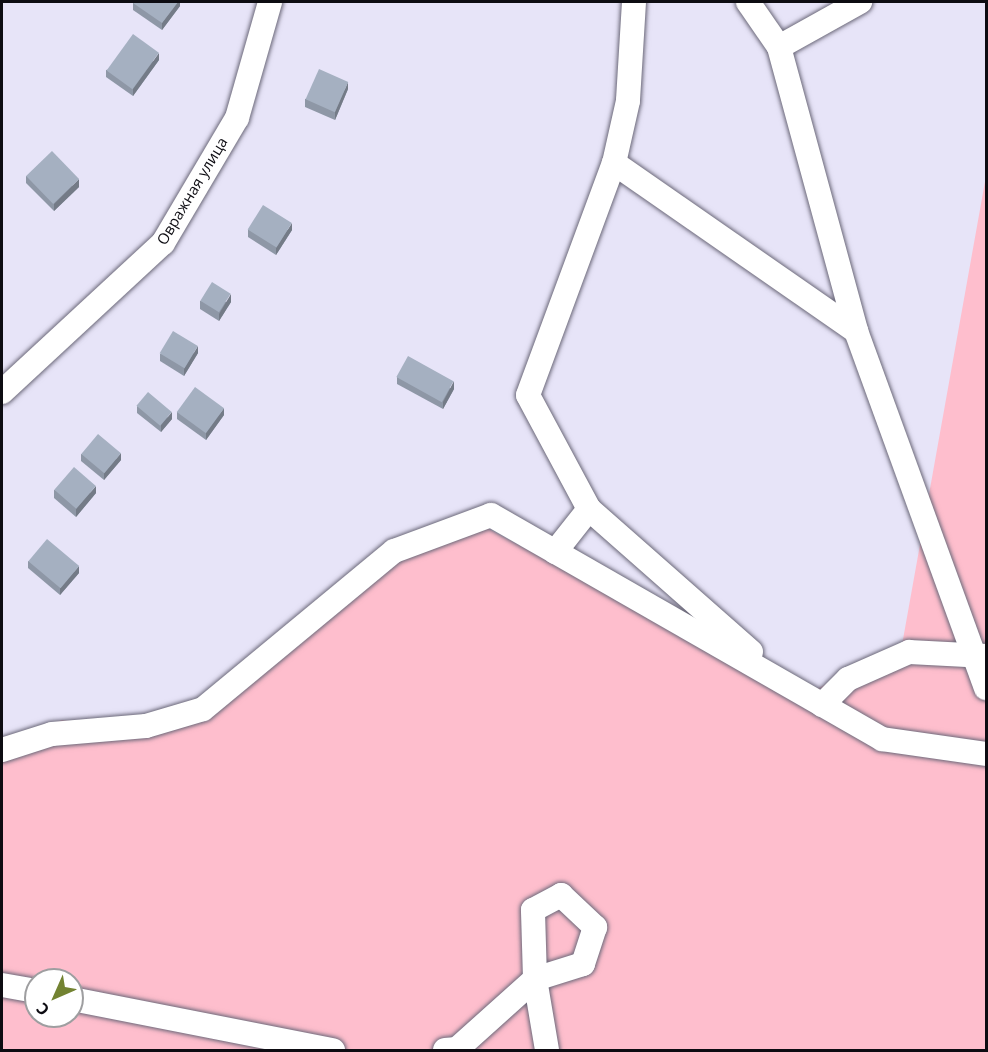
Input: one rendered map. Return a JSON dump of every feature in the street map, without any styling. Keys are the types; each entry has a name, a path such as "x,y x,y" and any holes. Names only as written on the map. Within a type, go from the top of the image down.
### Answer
{"street":[{"name":"Овражная улица","path":"2,392 163,243 237,118 270,2"},
{"path":"634,2 628,101 614,163 528,395 589,509 787,685"},
{"path":"748,2 779,46 856,331 980,656 987,688"},
{"path":"779,46 860,2"},
{"path":"614,163 856,331"},
{"path":"555,552 589,509"},
{"path":"2,750 52,734 146,726 203,709 394,551 491,515 882,740 987,754"},
{"path":"822,705 848,679 909,652 980,656"},
{"path":"445,1050 457,1049 535,979 547,1050"},
{"path":"2,984 24,989"},
{"path":"84,1001 333,1050"}],"shaded area":[{"path":"986,176 986,1050 2,1050 2,742 62,720 162,734 400,557 487,528 801,697 902,645"}],"building":[{"path":"134,2 178,2 162,23"},
{"path":"133,34 159,53 132,89 107,70"},
{"path":"319,69 348,82 335,112 306,99"},
{"path":"52,151 79,179 53,204 26,176"},
{"path":"263,205 292,223 276,248 248,230"},
{"path":"212,282 231,294 219,312 200,301"},
{"path":"173,331 198,346 184,368 160,353"},
{"path":"408,356 453,381 442,402 396,377"},
{"path":"195,387 224,408 206,433 177,412"},
{"path":"148,392 172,412 160,426 136,406"},
{"path":"98,434 121,453 104,473 81,454"},
{"path":"74,467 96,486 76,509 54,490"},
{"path":"47,539 79,566 61,588 28,561"}]}
